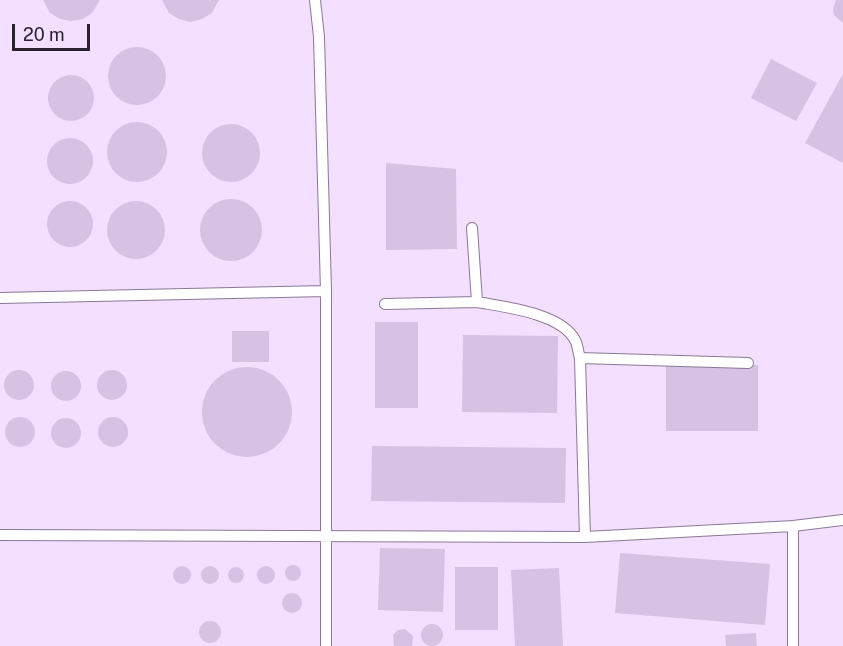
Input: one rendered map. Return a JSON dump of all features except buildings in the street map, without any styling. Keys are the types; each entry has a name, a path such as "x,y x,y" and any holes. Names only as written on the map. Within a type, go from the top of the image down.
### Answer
{"lane":[{"path":"315,0 319,37 326,291 326,646"},
{"path":"472,228 477,302"},
{"path":"0,298 326,291"},
{"path":"385,304 477,302 521,310 547,318 566,330 575,340 580,358 585,537"},
{"path":"580,358 748,363"},
{"path":"0,535 585,537 793,526 843,520"},
{"path":"793,526 793,646"}]}
